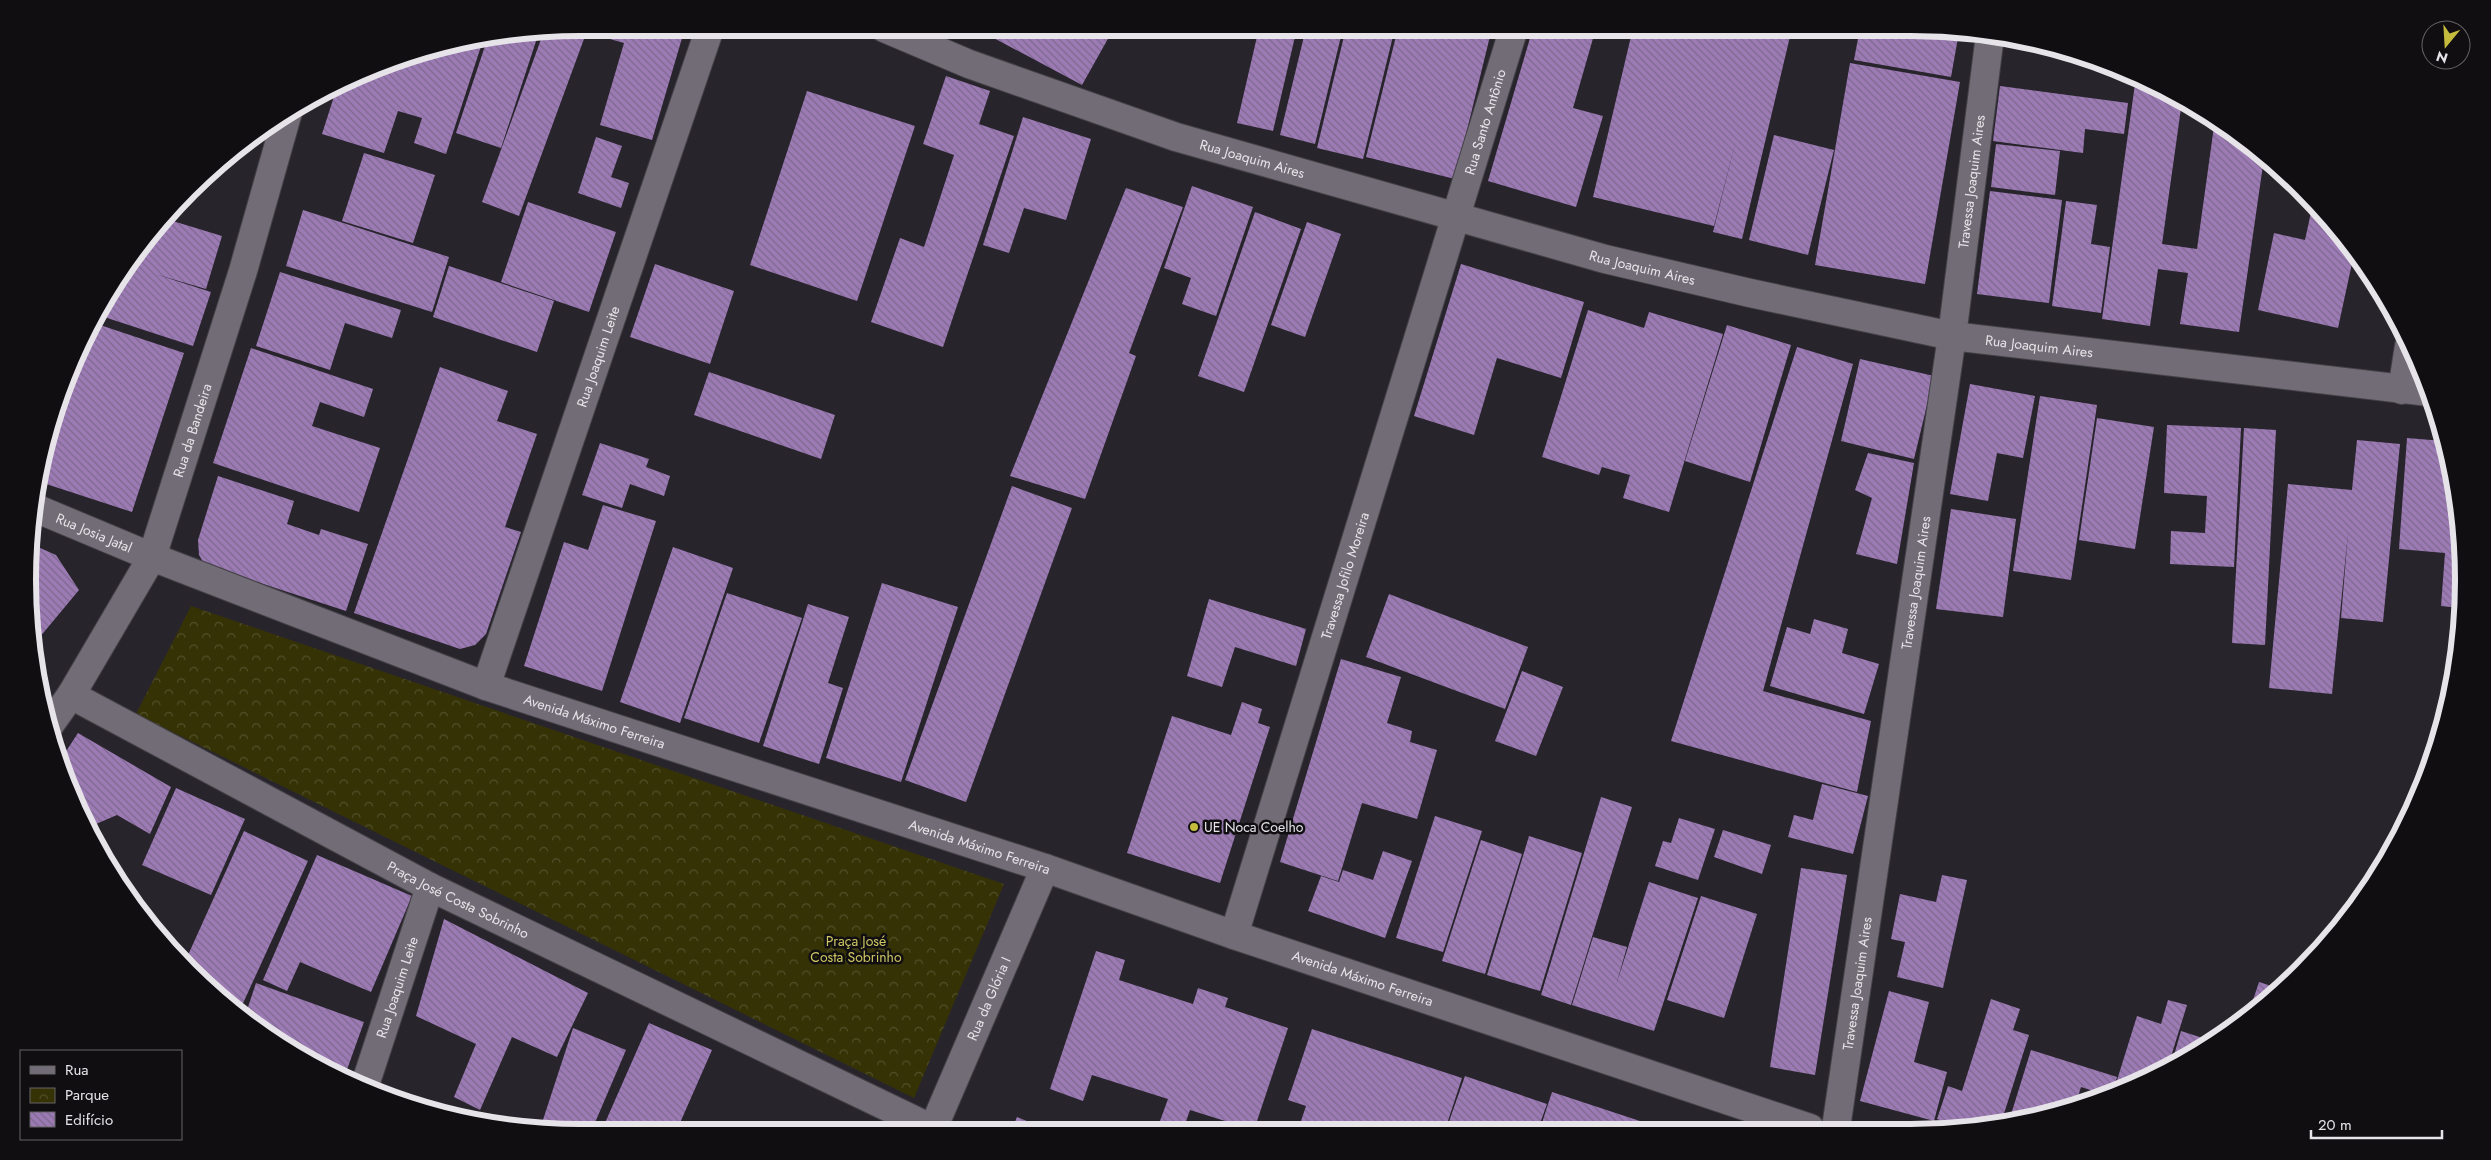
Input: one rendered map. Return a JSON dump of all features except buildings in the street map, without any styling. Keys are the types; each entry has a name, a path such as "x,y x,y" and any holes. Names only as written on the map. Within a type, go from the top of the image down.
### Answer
{"street":[{"name":"Rua Joaquim Leite","path":"486,686 707,36"},
{"name":"Rua Joaquim Aires","path":"903,36 970,64 1176,137 1605,259 1750,293 1952,336 2421,391"},
{"name":"Rua Santo Antônio","path":"1457,216 1512,36"},
{"name":"Travessa Joaquim Aires","path":"1837,1124 1952,336 1989,42"},
{"name":"Rua da Bandeira","path":"54,718 71,695 152,557 243,271 285,124"},
{"name":"Travessa Jofilo Moreira","path":"1234,935 1457,216"},
{"path":"2402,390 2407,358"},
{"name":"Rua Josia Jatal","path":"41,510 152,557"},
{"name":"Avenida Máximo Ferreira","path":"152,557 486,686 1045,868 1234,935 1798,1124"},
{"name":"Praça José Costa Sobrinho","path":"71,695 430,887 921,1124"},
{"name":"Rua da Glória I","path":"936,1124 1045,868"},
{"name":"Rua Joaquim Leite","path":"367,1080 430,887"}],"green space":[{"name":"Praça José Costa Sobrinho","path":"191,606 1004,884 914,1098 136,714"}],"place":[{"name":"UE Noca Coelho","path":"1194,827"}]}
